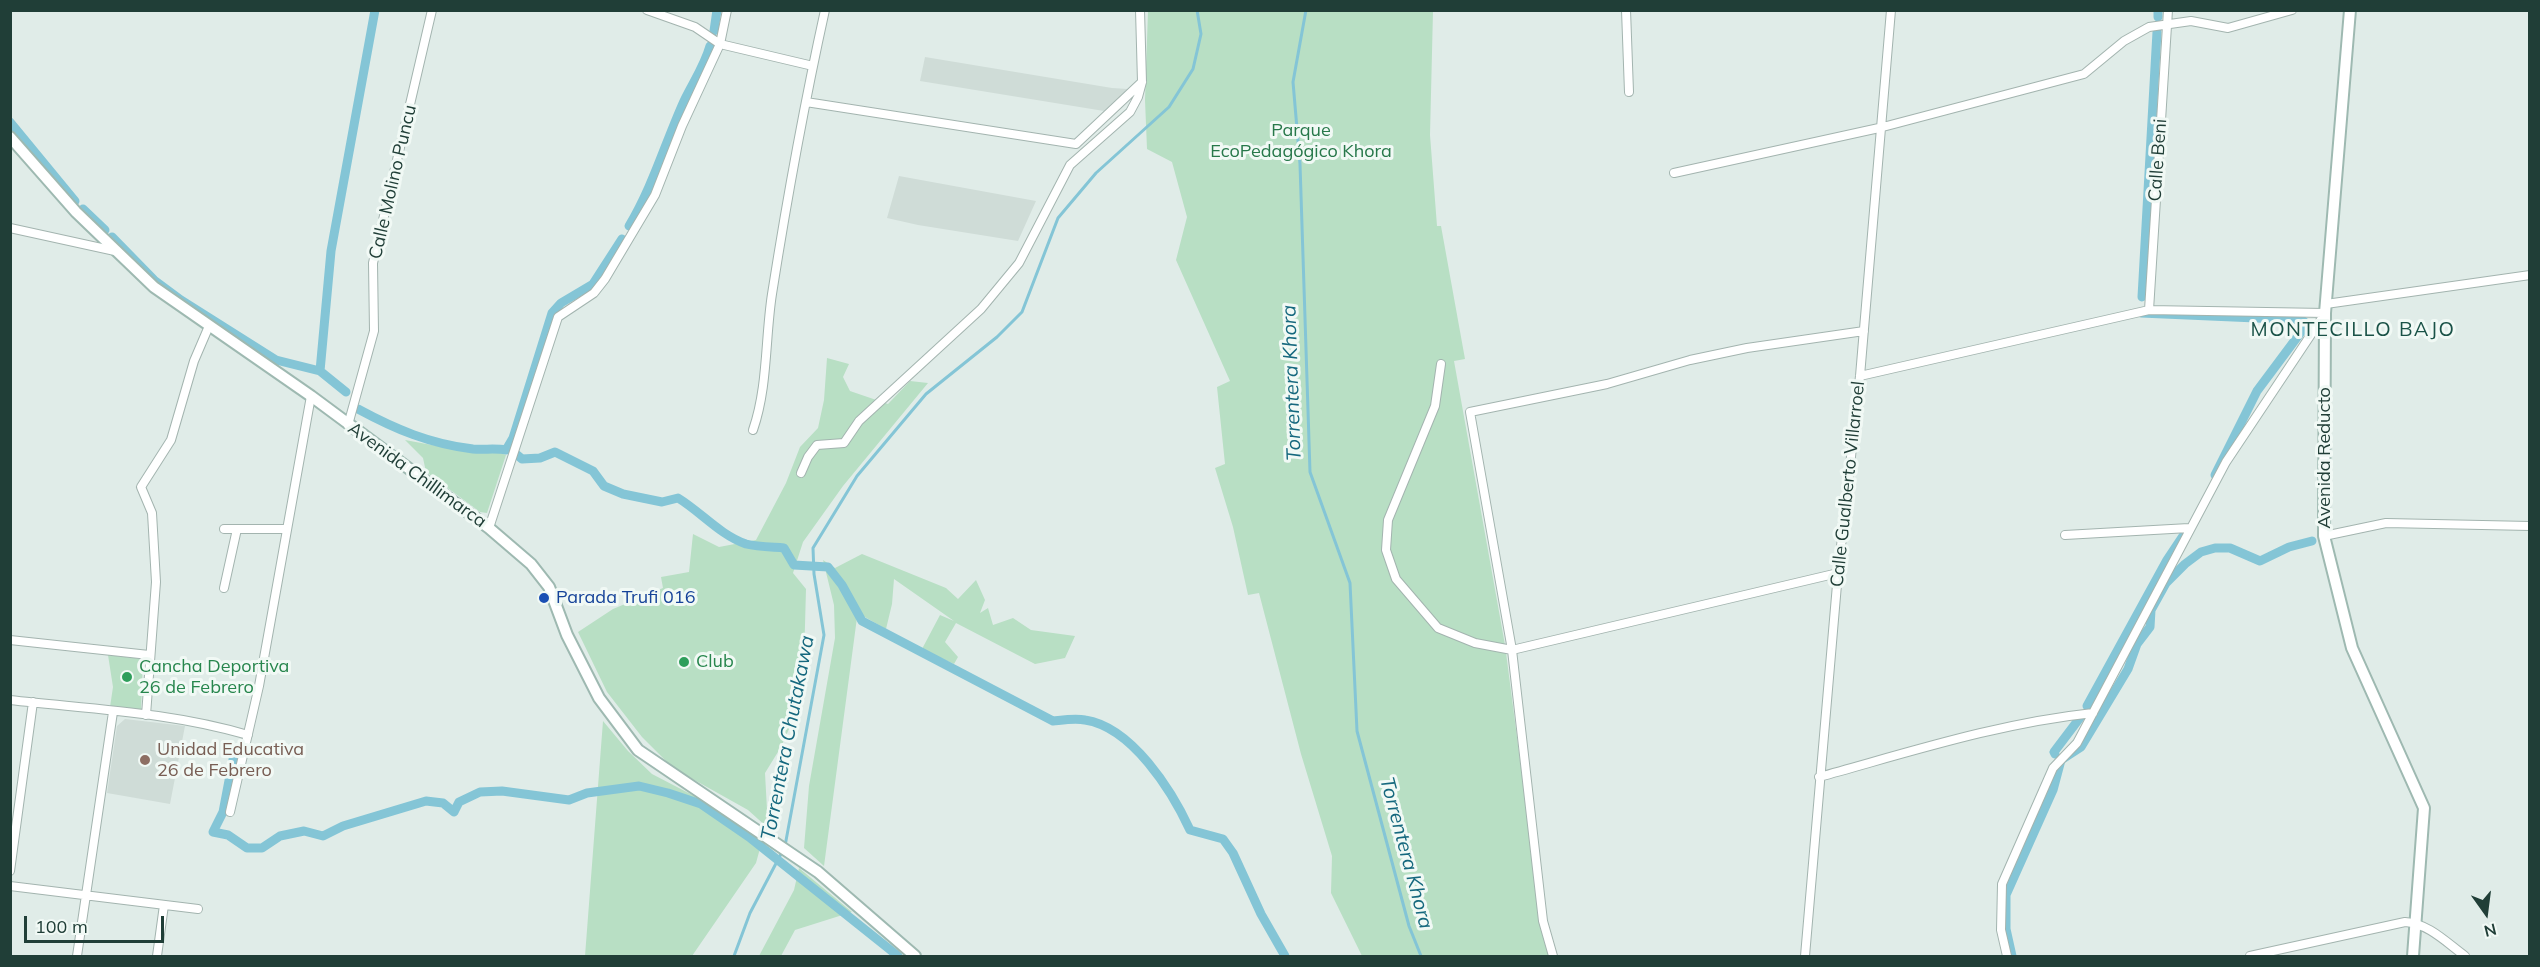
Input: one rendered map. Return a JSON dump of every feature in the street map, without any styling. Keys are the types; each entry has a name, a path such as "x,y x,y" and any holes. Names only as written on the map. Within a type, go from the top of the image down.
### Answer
{"street":[{"name":"Calle Molino Puncu","path":"348,425 374,331 374,263 432,10"},
{"path":"647,10 695,27 720,44 813,66"},
{"path":"489,528 558,317 594,292 605,279 655,195 682,126 720,44 727,10"},
{"path":"753,430 761,406 766,337 787,197 825,10"},
{"path":"801,473 808,457 817,445 844,443 859,421 981,309 1019,263 1070,165 1130,111 1138,97 1142,82 1140,10"},
{"path":"1626,10 1629,92"},
{"name":"Calle Gualberto Villarroel","path":"1805,957 1819,777 1838,573 1860,376 1879,128 1891,10"},
{"name":"Calle Beni","path":"2149,310 2168,10"},
{"path":"1674,173 1879,128 2084,74 2106,59 2124,41 2149,27 2191,21 2228,28 2292,10"},
{"name":"Avenida Reducto","path":"2350,10 2325,308 2324,536 2352,648 2424,808 2413,957"},
{"path":"806,102 1076,144 1142,82"},
{"name":"Avenida Chillimarca","path":"10,137 76,212 154,287 311,396 489,528 531,564 549,587 567,635 599,698 638,750 666,771 780,844 818,872 915,957"},
{"path":"10,228 115,251"},
{"path":"1860,376 2149,310 2325,308 2529,275"},
{"path":"2007,957 2001,930 2002,884 2053,768 2077,743 2226,462 2325,308"},
{"path":"146,715 156,582 152,513 141,487 171,440 194,361 209,326"},
{"path":"1553,957 1540,899 1512,650 1470,412 1607,384 1690,360 1747,348 1864,331"},
{"path":"1441,364 1435,406 1388,520 1386,549 1396,579 1438,628 1475,643 1512,650 1838,573"},
{"path":"230,812 248,735 311,396"},
{"path":"2324,536 2386,524 2529,526"},
{"path":"224,530 287,528"},
{"path":"2065,535 2189,528"},
{"path":"224,588 237,529"},
{"path":"10,640 149,655"},
{"path":"10,700 146,715 216,726 248,735"},
{"path":"10,871 33,702"},
{"path":"77,957 113,712"},
{"path":"1819,777 1962,737 2049,718 2093,713"},
{"path":"10,886 198,909"},
{"path":"157,957 164,905"},
{"path":"2250,957 2344,934 2415,922 2432,931 2465,957"}],"shaded area":[{"path":"925,57 1128,89 1104,111 920,81"},
{"path":"899,176 1036,201 1018,241 918,225 887,218"},
{"name":"Unidad Educativa 26 de Febrero","path":"125,719 185,726 170,804 107,793 117,726"}],"green space":[{"name":"Parque EcoPedagógico Khora","path":"1148,11 1433,11 1430,135 1437,226 1441,226 1465,359 1454,361 1505,645 1541,922 1549,956 1362,956 1331,893 1332,856 1301,754 1259,593 1248,595 1233,527 1215,468 1225,464 1217,387 1230,381 1176,260 1187,217 1172,162 1147,149 1145,100"},
{"name":"Club","path":"827,358 849,364 843,377 850,391 888,404 910,381 928,383 843,486 803,542 793,573 806,589 803,697 781,747 765,773 768,828 748,810 673,768 642,737 607,692 578,632 613,609 663,588 661,577 689,572 693,534 719,547 756,540 786,483 800,447 818,428 824,400"},
{"path":"405,440 475,453 494,451 506,455 487,513 480,512 426,472 423,458"},
{"path":"862,554 946,588 958,599 976,580 985,600 980,613 988,608 993,625 1013,618 1031,630 1075,636 1065,658 1035,664 956,623 945,642 958,657 954,664 922,649 940,615 954,621 894,579 892,604 886,629 863,616 858,610 824,866 804,848 809,786 835,638 834,605 823,560 835,568"},
{"name":"Cancha Deportiva 26 de Febrero","path":"108,655 143,659 141,710 110,707 113,687"},
{"path":"603,721 628,751 652,774 702,800 762,841 756,863 692,956 585,956"},
{"path":"799,868 852,912 795,930 781,956 759,956 794,890"}],"waterway":[{"path":"320,371 331,251 375,10"},
{"path":"714,31 717,10"},
{"name":"Torrentera Chutakawa","path":"785,846 824,635 814,574 813,548 857,476 926,394 997,337 1022,312 1058,218 1096,173 1169,107 1193,69 1201,34 1197,10"},
{"name":"Torrentera Khora","path":"1306,10 1293,82 1300,164 1310,472 1350,583 1357,731 1409,926 1421,956"},
{"path":"2158,10 2158,17"},
{"path":"2142,297 2157,32"},
{"path":"629,226 645,196 684,101 702,68 710,46"},
{"path":"10,122 75,201"},
{"path":"83,209 105,230"},
{"path":"112,237 154,280 181,300 276,360 320,371 346,392"},
{"path":"358,409 399,429 427,439 457,447 506,450 513,438 552,313 561,303 593,284 622,239"},
{"path":"2141,313 2302,320 2307,324 2257,391 2215,475"},
{"path":"516,454 522,459 540,458 555,452 593,471 604,486 623,494 662,502 678,498 737,540 751,545 784,548 794,565 828,567 842,585 862,621 1053,721 1085,720 1102,725 1119,735 1134,748 1161,780 1173,797 1190,830 1223,839 1233,853 1261,914 1285,956"},
{"path":"2087,706 2167,560 2183,536"},
{"path":"2012,956 2006,929 2006,895 2053,790 2061,760 2081,747 2128,669 2137,644 2150,627 2151,610 2166,583 2201,552 2215,548 2230,548 2260,561 2289,547 2312,541"},
{"path":"2055,754 2054,752 2082,715"},
{"path":"235,749 223,812 213,832 228,835 247,848 262,848 280,836 304,831 323,836 343,826 426,801 443,803 454,812 459,802 480,792 502,791 569,800 587,793 639,786 701,804 749,837 898,956"},
{"name":"Torrentera Chutakawa","path":"734,956 750,913 782,852"}],"place":[{"name":"Parada Trufi 016","path":"544,598"},
{"name":"Club","path":"684,662"},
{"name":"Cancha Deportiva 26 de Febrero","path":"127,677"},
{"name":"Unidad Educativa 26 de Febrero","path":"145,760"}],"district":[{"name":"MONTECILLO BAJO","path":"2353,330"}]}
